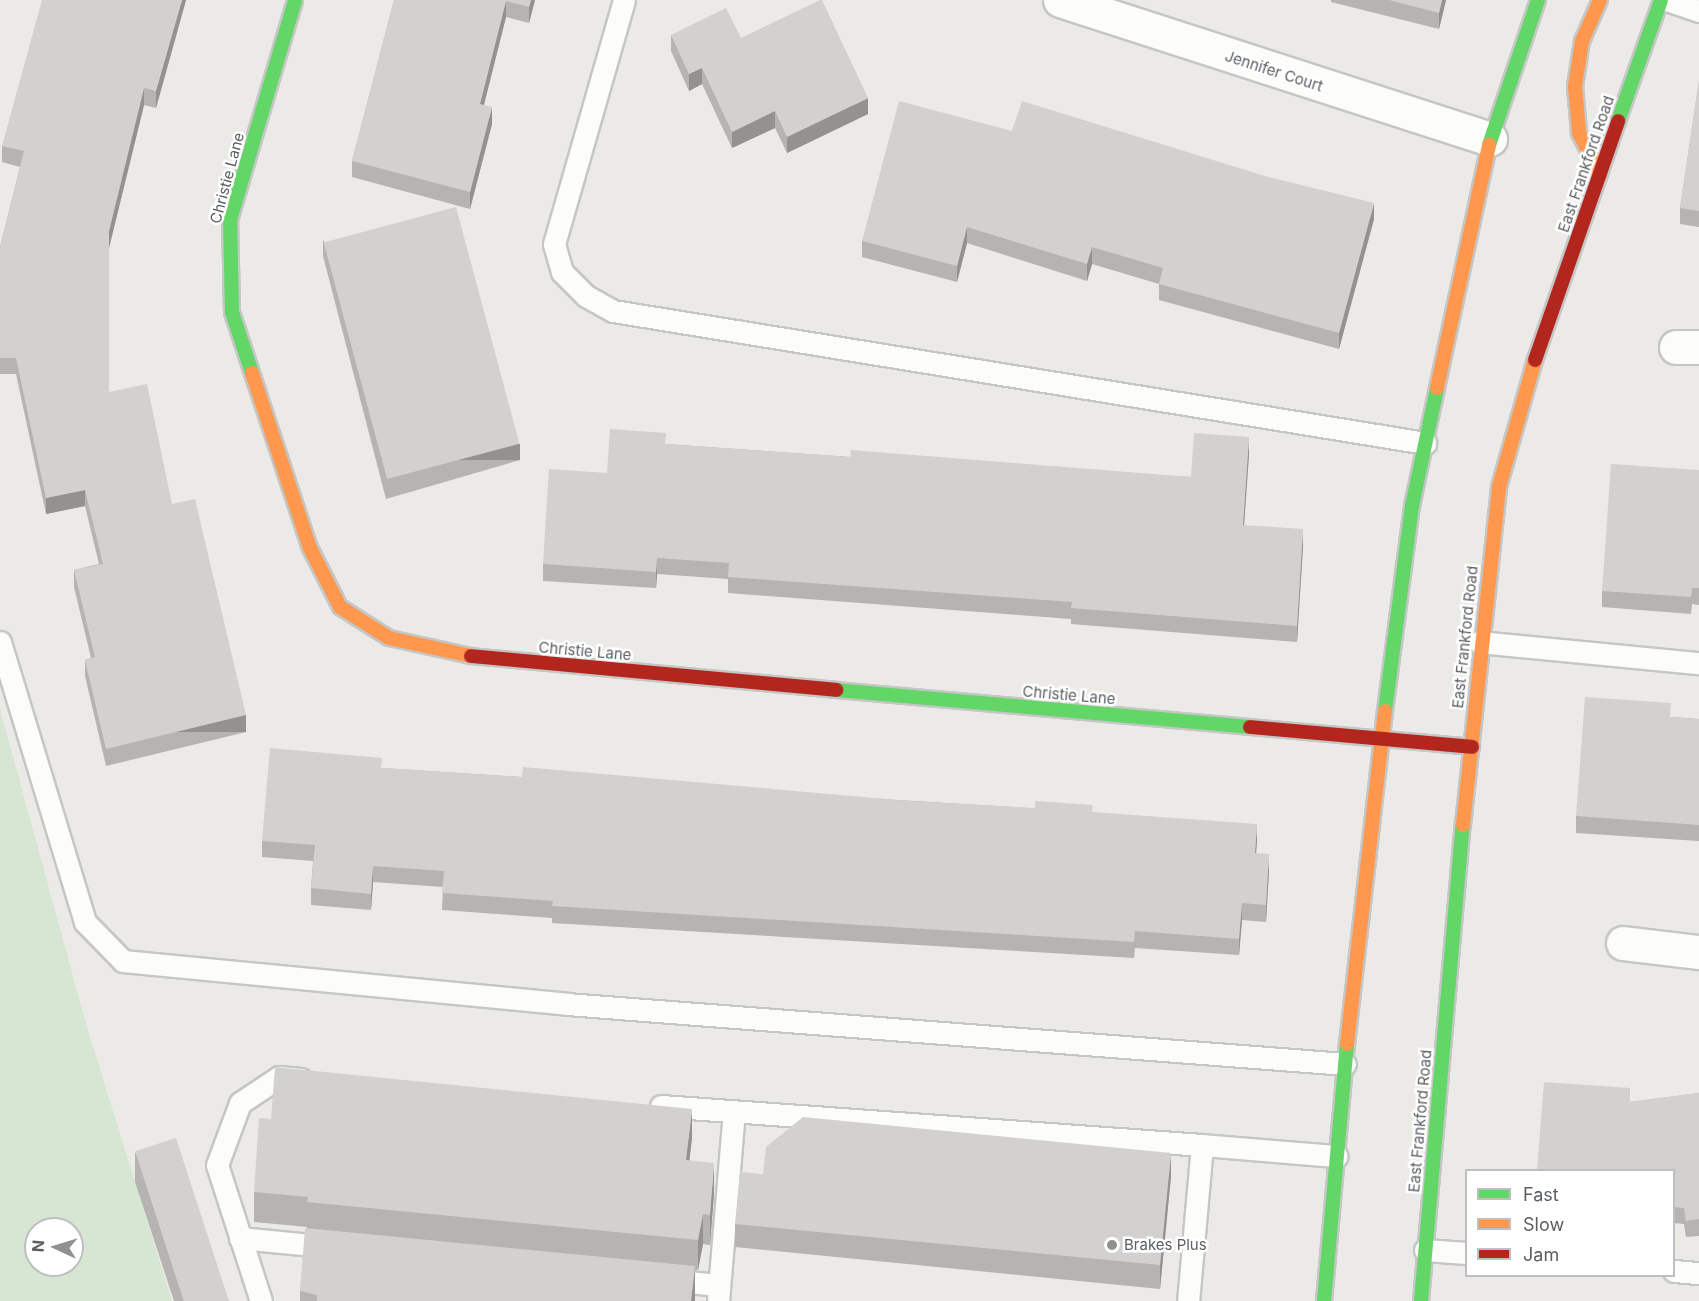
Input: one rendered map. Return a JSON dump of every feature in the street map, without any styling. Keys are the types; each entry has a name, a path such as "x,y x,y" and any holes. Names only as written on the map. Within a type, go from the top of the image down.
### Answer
{"main road":[{"name":"Christie Lane","path":"295,0 230,220 226,272 231,312 310,549 340,607 389,638 480,658 1472,747"},
{"path":"1324,1301 1345,1064 1379,740 1425,443 1490,139 1538,0"},
{"path":"1600,0 1582,41 1575,86 1579,133 1600,174"},
{"name":"East Frankford Road","path":"1421,1301 1472,747 1479,642 1499,487 1539,344 1661,0"}],"street":[{"name":"Jennifer Court","path":"1060,0 1490,139"},
{"path":"1623,943 1699,952"}],"lane":[{"path":"624,0 554,244 562,272 586,296 613,311 1425,443"},
{"path":"1666,0 1699,11"},
{"path":"0,642 85,922 123,961 567,1004 1345,1064"},
{"path":"1479,642 1699,663"},
{"path":"261,1301 217,1165 240,1103 279,1077 326,1081"},
{"path":"633,1104 1337,1156"},
{"path":"649,1278 719,1293 734,1112"},
{"path":"1188,1301 1202,1145"},
{"path":"240,1238 357,1250"},
{"path":"1425,1250 1465,1253"},
{"path":"1675,1271 1699,1274"}],"green space":[{"path":"0,709 86,1024 172,1301 0,1301"}],"building":[{"path":"42,0 182,0 156,91 144,88 109,231 109,392 147,384 172,504 195,499 246,715 106,749 85,660 95,657 74,570 103,564 85,490 46,498 16,358 0,358 0,247 24,151 2,146"},
{"path":"394,0 531,0 529,7 506,1 480,104 492,107 470,192 352,161"},
{"path":"820,0 868,98 787,137 775,111 732,132 702,68 689,74 671,35 726,8 741,38"},
{"path":"1389,0 1442,0 1439,13"},
{"path":"1699,81 1699,211 1680,208"},
{"path":"899,101 1012,131 1022,101 1265,176 1374,203 1339,333 1159,284 1163,268 1092,247 1087,264 967,227 957,266 862,241"},
{"path":"456,207 519,444 387,479 324,242"},
{"path":"610,429 666,433 665,444 850,457 851,450 1191,477 1194,433 1249,437 1243,525 1303,529 1297,626 1071,608 1072,602 728,577 729,563 657,558 656,572 543,564 549,469 607,473"},
{"path":"1611,464 1699,470 1699,588 1692,588 1691,597 1602,591"},
{"path":"1585,697 1671,703 1670,717 1699,719 1699,825 1576,816"},
{"path":"270,748 382,758 381,768 522,777 523,767 909,801 1035,808 1035,801 1093,805 1092,812 1257,824 1255,853 1269,854 1266,905 1242,903 1239,939 1135,931 1134,942 552,906 553,901 442,893 444,871 373,866 371,894 311,888 315,845 262,841"},
{"path":"275,1067 692,1109 686,1160 714,1163 710,1215 703,1214 698,1240 307,1202 308,1197 254,1192 259,1118 271,1119"},
{"path":"1544,1082 1630,1088 1630,1102 1699,1093 1699,1219 1686,1221 1684,1208 1675,1207 1675,1169 1537,1169"},
{"path":"803,1117 1171,1153 1160,1265 735,1224 740,1172 763,1174 766,1147"},
{"path":"176,1138 229,1301 184,1301 135,1151"},
{"path":"305,1228 695,1266 691,1301 317,1301 317,1295 300,1291"}],"traffic: fast":[{"path":"252,373 232,312 230,220 295,0"},
{"path":"1489,145 1538,0"},
{"path":"1618,121 1661,0"},
{"path":"1385,711 1412,506 1437,388"},
{"path":"836,690 1250,727"},
{"path":"1421,1301 1463,825"},
{"path":"1324,1301 1347,1044"}],"traffic: slow":[{"path":"1600,0 1582,41 1575,86 1579,133 1600,174"},
{"path":"1437,388 1489,145"},
{"path":"1463,825 1499,487 1535,360"},
{"path":"252,373 310,548 340,607 389,638 471,656"},
{"path":"1347,1044 1385,711"}],"traffic: jam":[{"path":"1535,360 1618,121"},
{"path":"471,656 836,690"},
{"path":"1250,727 1472,747"}],"place":[{"name":"Brakes Plus","path":"1112,1245"}]}
